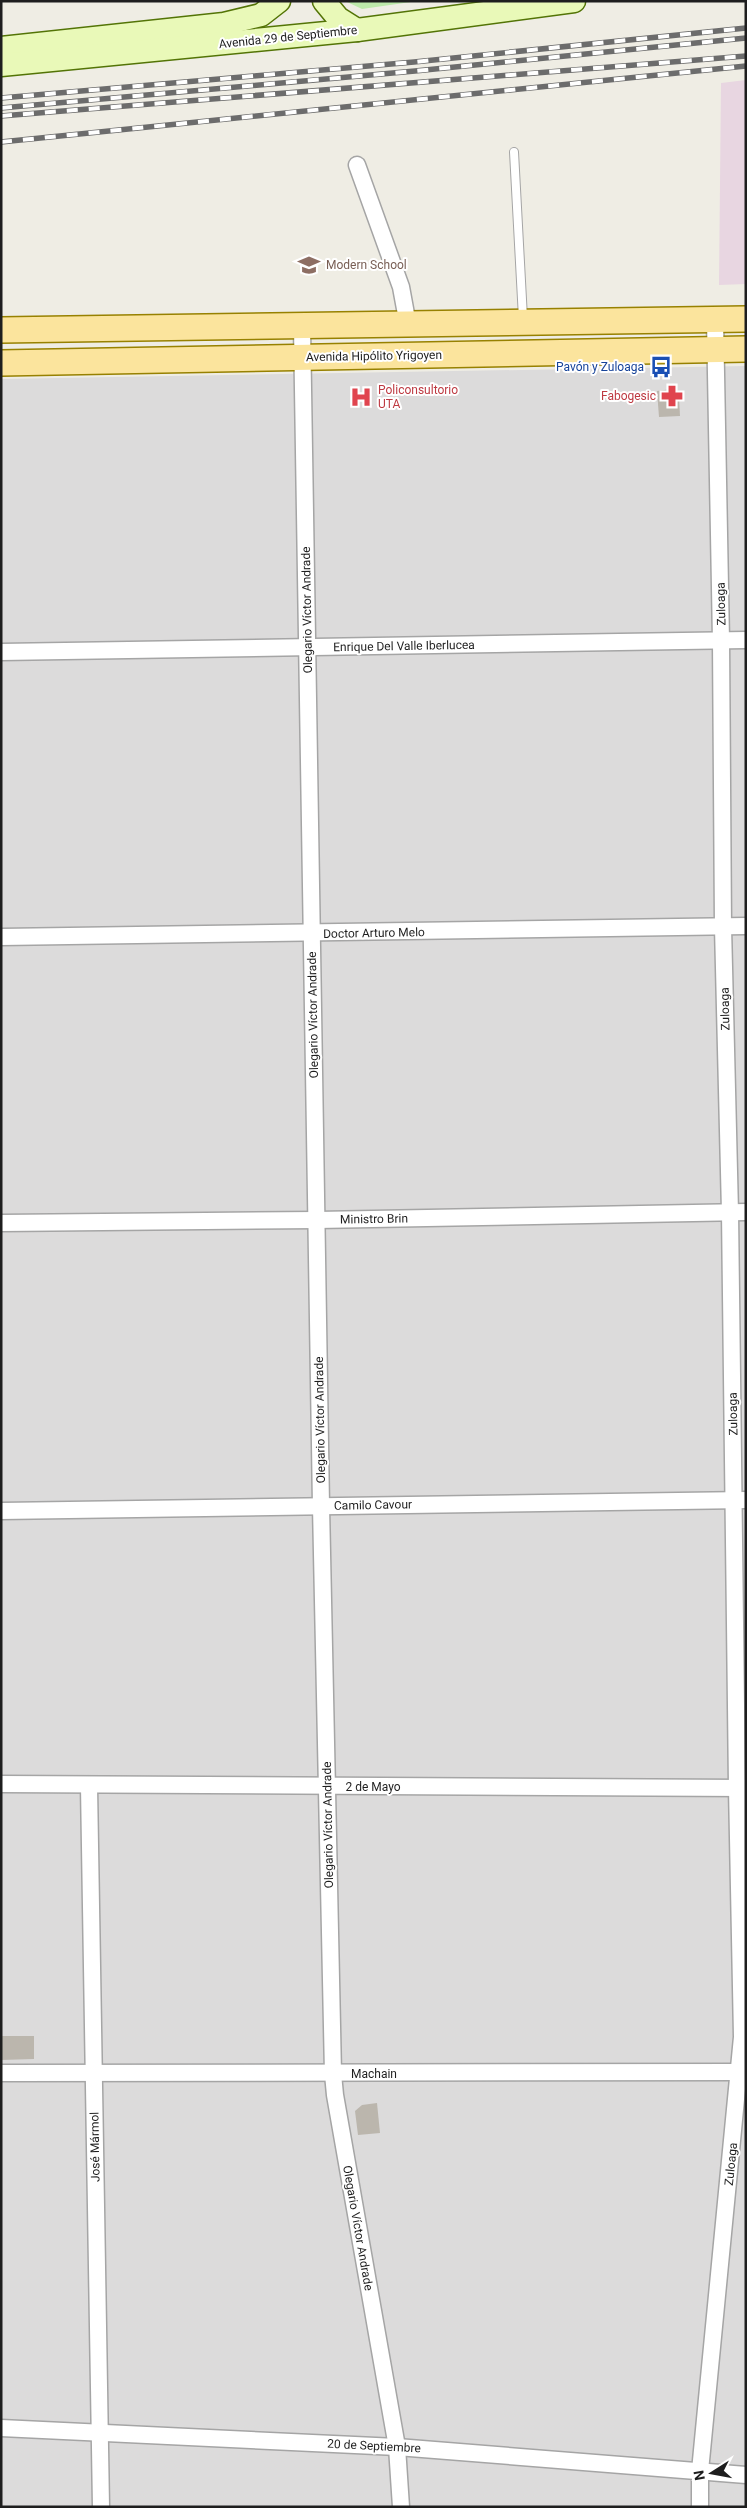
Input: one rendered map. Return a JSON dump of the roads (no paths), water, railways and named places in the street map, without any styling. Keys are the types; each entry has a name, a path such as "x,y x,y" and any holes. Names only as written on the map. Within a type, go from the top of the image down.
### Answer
{"main road":[{"path":"1,330 408,326 746,319"},
{"name":"Avenida Hipólito Yrigoyen","path":"1,363 746,349"}],"street":[{"name":"Avenida 29 de Septiembre","path":"1,48 224,24 260,15 279,1"},
{"path":"324,1 338,18 357,30"},
{"name":"Avenida 29 de Septiembre","path":"1,65 357,30 454,9 574,1"},
{"path":"357,165 401,288 408,326"},
{"name":"Zuloaga","path":"700,2507 700,2471 743,2072 738,1212 723,927 721,641 715,320"},
{"name":"Olegario Víctor Andrade","path":"302,327 321,1506 333,2074 335,2095 398,2447 401,2507"},
{"name":"Enrique Del Valle Iberlucea","path":"1,652 746,640"},
{"name":"Doctor Arturo Melo","path":"1,937 311,934 746,926"},
{"name":"Ministro Brin","path":"1,1223 317,1220 738,1212"},
{"name":"Camilo Cavour","path":"1,1511 740,1500"},
{"name":"2 de Mayo","path":"1,1784 89,1786 741,1788"},
{"name":"José Mármol","path":"89,1786 98,2432 101,2507"},
{"name":"Machain","path":"1,2073 743,2072"},
{"name":"20 de Septiembre","path":"1,2428 398,2447 746,2475"}],"lane":[{"path":"514,152 523,323"}],"railway":[{"path":"1,98 414,62 746,28"},
{"path":"1,108 415,71 746,38"},
{"path":"1,116 746,56"},
{"path":"1,142 746,66"}],"place":[{"name":"Modern School","path":"309,265"},
{"name":"Pavón y Zuloaga","path":"661,367"},
{"name":"Fabogesic","path":"672,396"},
{"name":"Policonsultorio UTA","path":"361,397"}]}
